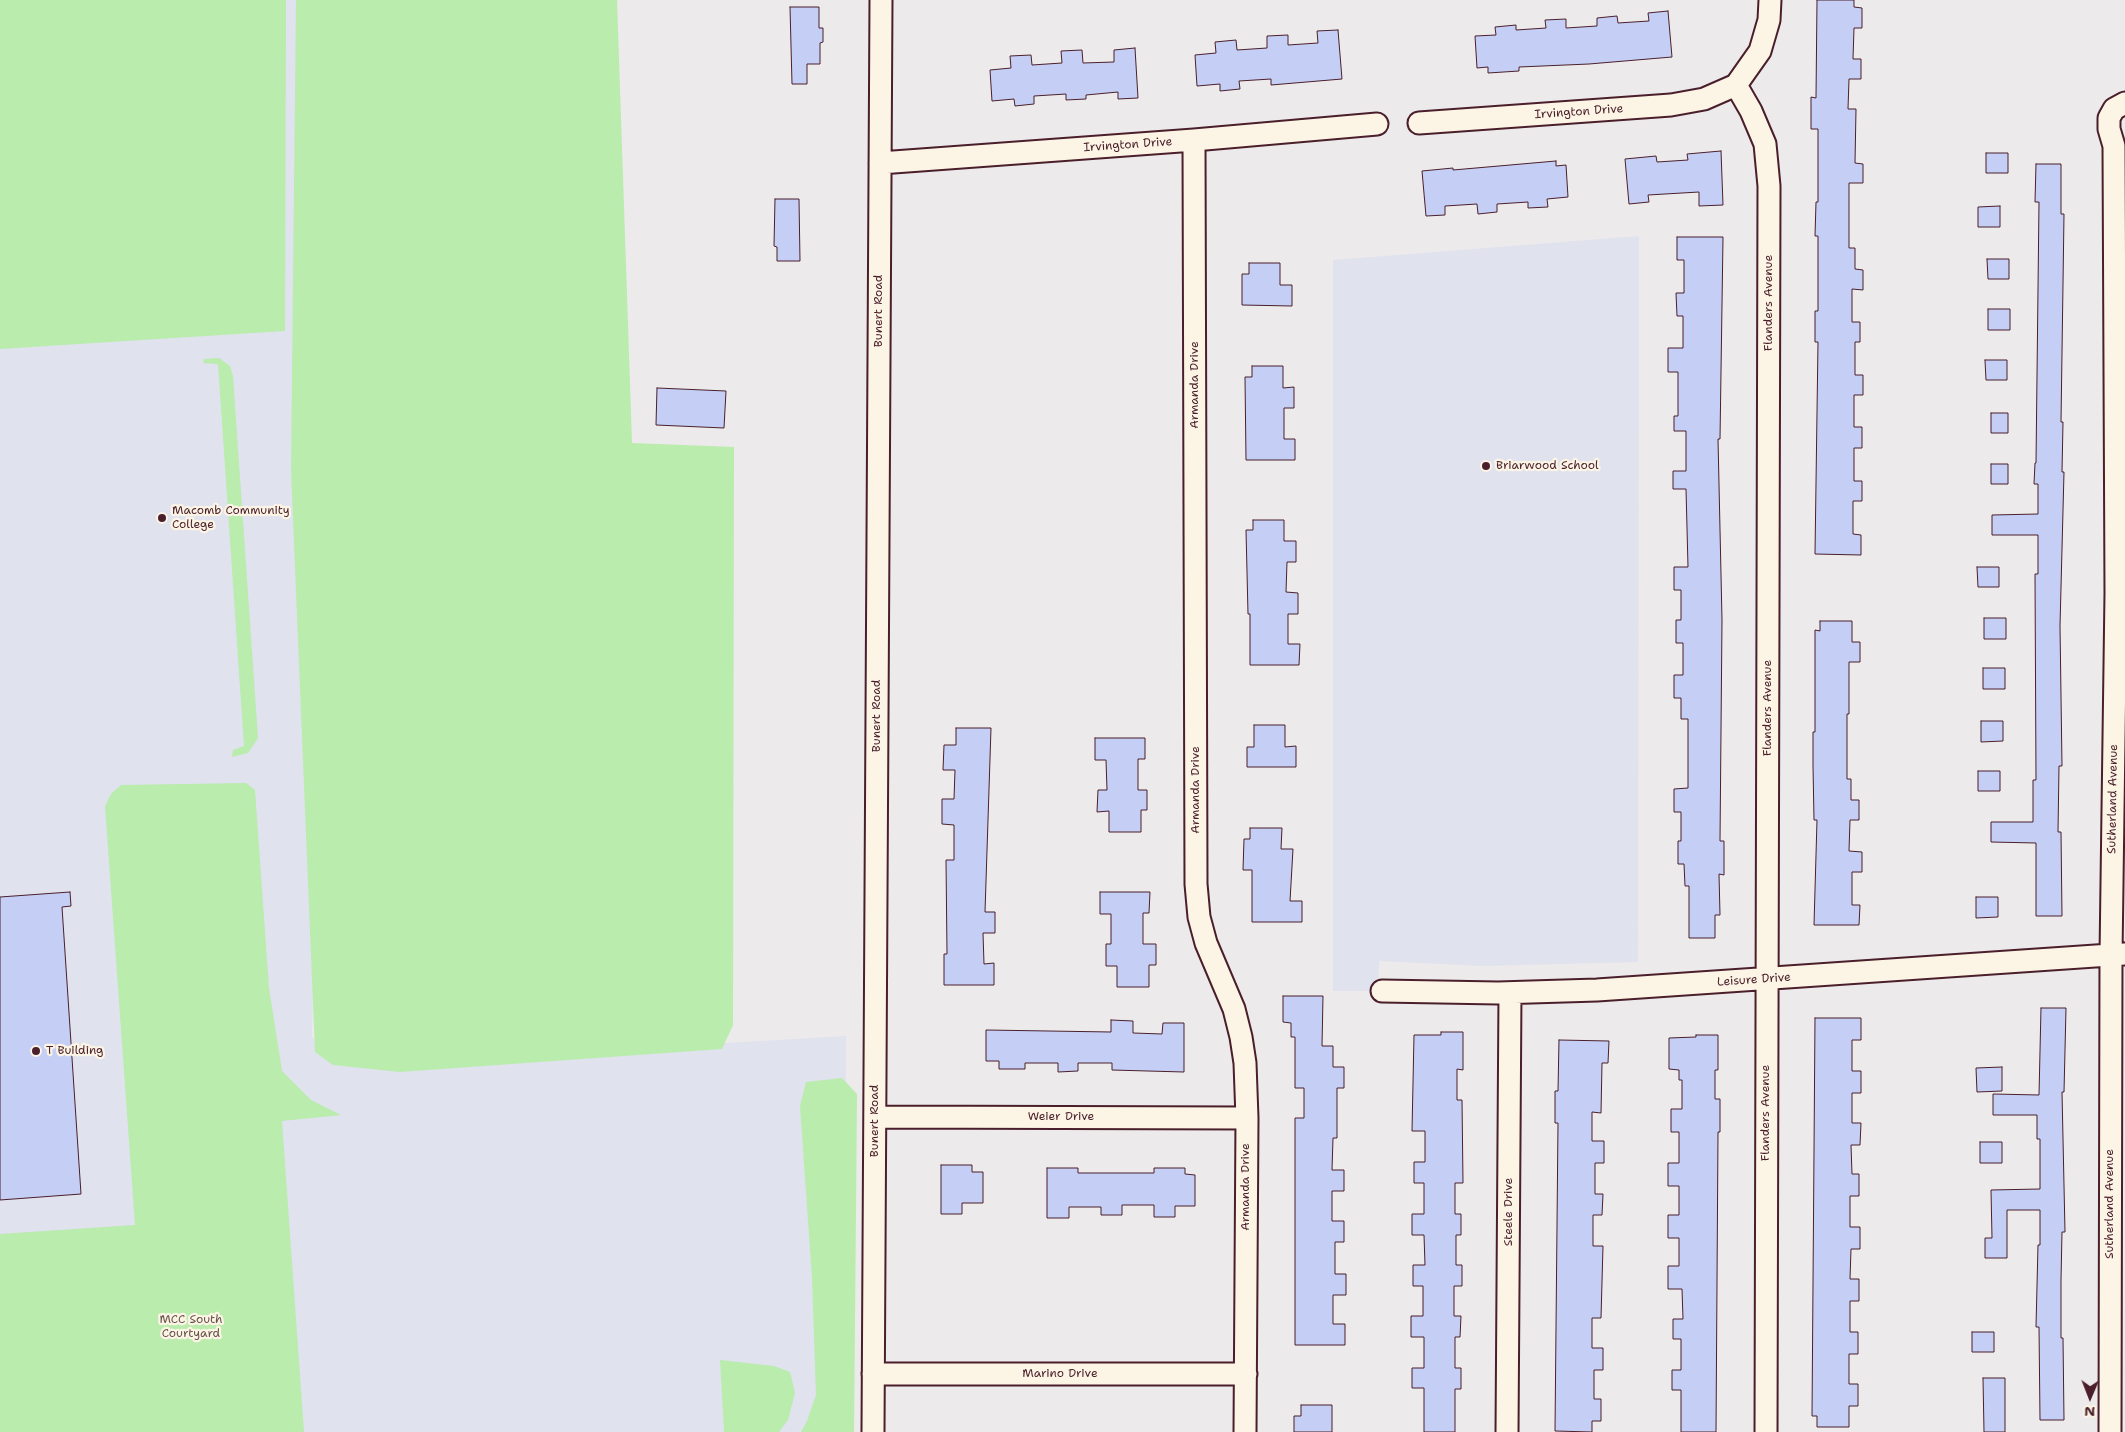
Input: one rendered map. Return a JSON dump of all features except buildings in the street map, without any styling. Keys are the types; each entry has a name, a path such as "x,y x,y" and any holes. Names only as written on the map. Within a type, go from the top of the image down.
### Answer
{"street":[{"name":"Bunert Road","path":"874,1432 881,0"},
{"path":"1736,85 1760,51 1769,20 1770,0"},
{"name":"Irvington Drive","path":"1419,123 1671,105 1704,99 1736,85"},
{"name":"Flanders Avenue","path":"1736,85 1751,111 1765,144 1770,186 1766,1432"},
{"name":"Sutherland Avenue","path":"2110,1432 2118,954 2114,146 2109,128 2109,118 2120,106"},
{"name":"Irvington Drive","path":"880,163 1194,140 1377,124"},
{"name":"Armanda Drive","path":"1194,140 1196,884 1206,943 1234,1010 1245,1063 1247,1118 1245,1432"},
{"name":"Leisure Drive","path":"1382,992 1510,993 1597,990 2118,954"},
{"name":"Steele Drive","path":"1507,1432 1510,993"},
{"name":"Weier Drive","path":"875,1117 1247,1118"},
{"name":"Marino Drive","path":"873,1374 1246,1374"}],"shaded area":[{"name":"Macomb Community College","path":"0,0 335,0 312,1037 351,1065 846,1036 846,1432 0,1432"},
{"name":"Briarwood School","path":"1639,236 1638,962 1484,966 1379,961 1378,991 1333,991 1333,260"}],"green space":[{"path":"0,0 286,0 285,331 0,349"},
{"path":"296,0 617,0 632,443 734,447 733,1025 722,1049 400,1072 333,1065 315,1052 291,470"},
{"path":"219,358 230,366 233,376 258,738 248,753 232,757 233,750 244,746 218,364 203,363 204,359"},
{"name":"MCC South Courtyard","path":"246,783 255,790 269,988 282,1071 311,1100 341,1115 282,1121 304,1432 0,1432 0,1234 135,1225 105,806 111,794 121,785"},
{"path":"842,1078 857,1094 854,1432 801,1432 816,1395 812,1278 800,1106 806,1082"},
{"path":"720,1360 774,1366 790,1372 795,1393 788,1420 779,1432 724,1432"}],"place":[{"name":"Briarwood School","path":"1486,466"},
{"name":"Macomb Community College","path":"162,518"},
{"name":"T Building","path":"36,1051"}]}
